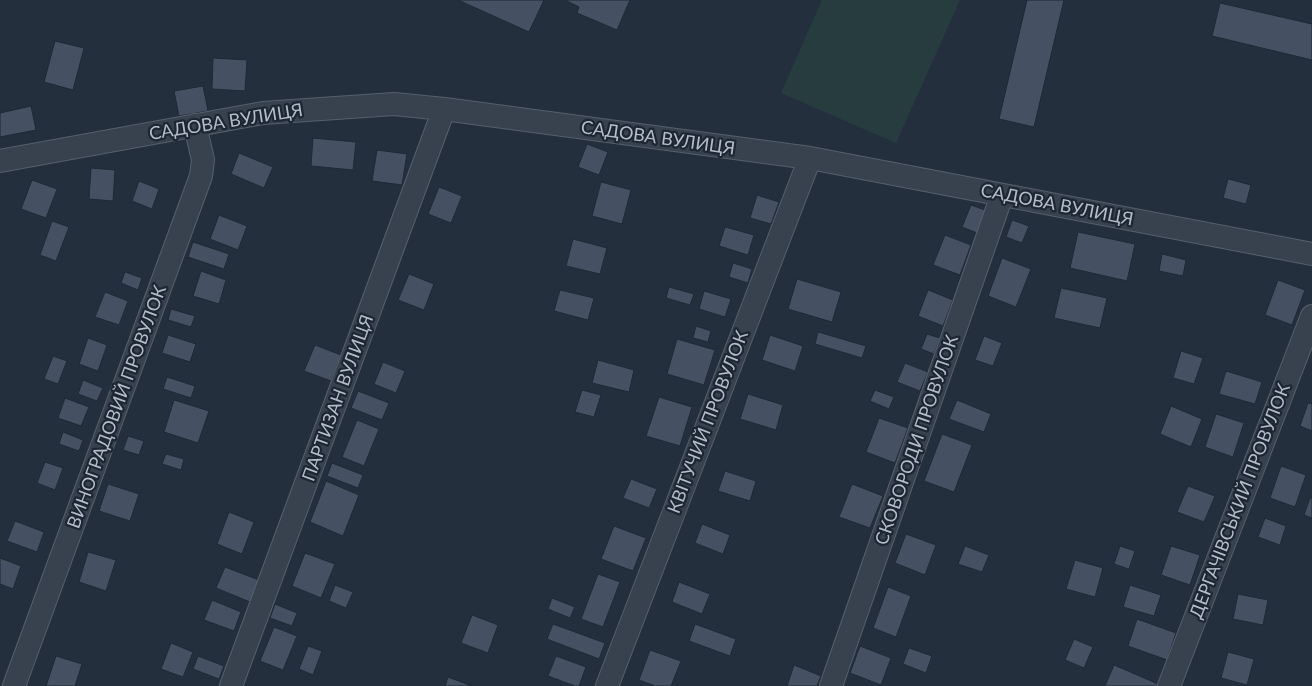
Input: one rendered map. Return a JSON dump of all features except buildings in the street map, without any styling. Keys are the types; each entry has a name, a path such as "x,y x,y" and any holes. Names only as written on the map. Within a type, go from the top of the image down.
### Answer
{"street":[{"name":"САДОВА ВУЛИЦЯ","path":"0,160 263,113 394,104 810,158 1312,254"},
{"name":"ПАРТИЗАН ВУЛИЦЯ","path":"231,686 444,109"},
{"name":"ВИНОГРАДОВИЙ ПРОВУЛОК","path":"14,686 201,176 203,160 195,125"},
{"name":"КВІТУЧИЙ ПРОВУЛОК","path":"607,686 810,158"},
{"name":"СКОВОРОДИ ПРОВУЛОК","path":"832,686 1002,195"},
{"name":"ДЕРГАЧІВСЬКИЙ ПРОВУЛОК","path":"1169,686 1312,316"}],"green space":[{"path":"822,0 960,0 896,143 781,93"}]}
